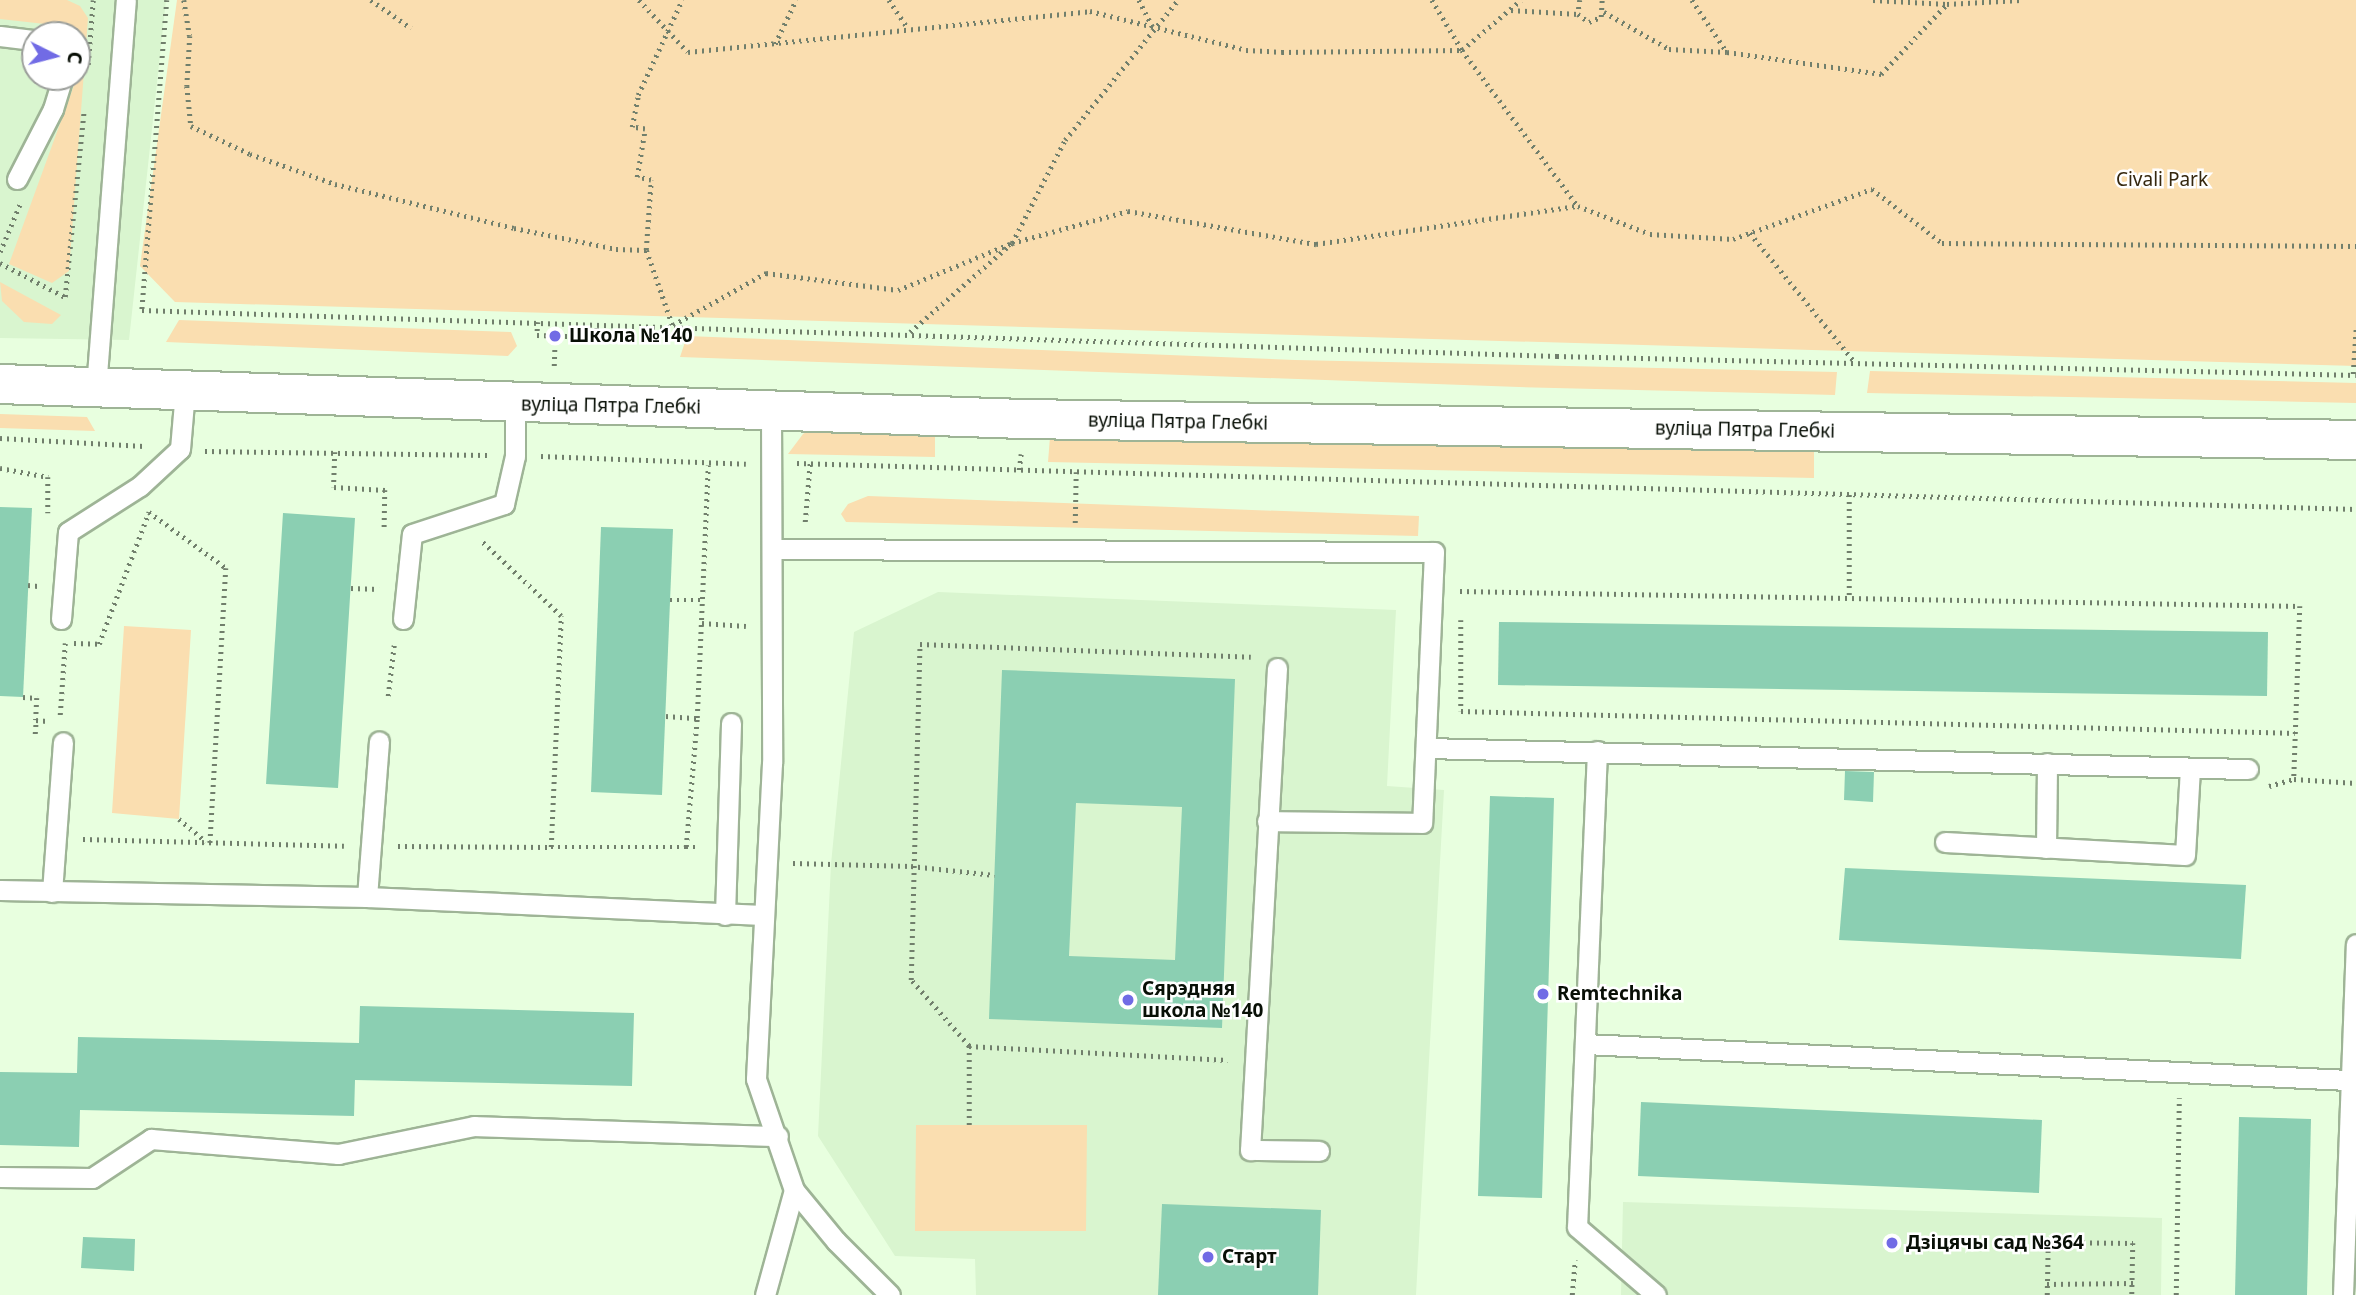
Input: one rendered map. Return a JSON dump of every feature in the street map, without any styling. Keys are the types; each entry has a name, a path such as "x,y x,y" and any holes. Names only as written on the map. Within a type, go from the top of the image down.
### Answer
{"main road":[{"name":"вуліца Пятра Глебкі","path":"0,384 771,411 2356,440"}],"lane":[{"path":"96,388 126,0"},
{"path":"0,36 21,38"},
{"path":"17,179 53,109 59,91"},
{"path":"61,619 68,532 140,486 180,449 185,391"},
{"path":"399,626 412,534 504,504 515,456 515,404"},
{"path":"771,411 772,763 756,1079 778,1136 794,1190 836,1241 890,1295"},
{"path":"772,549 1434,552 1422,823 1267,821"},
{"path":"1277,668 1250,1150 1319,1151"},
{"path":"724,915 731,723"},
{"path":"367,897 379,741"},
{"path":"52,892 63,742"},
{"path":"1427,748 2248,769"},
{"path":"1597,751 1577,1227 1656,1295"},
{"path":"2046,848 2047,763"},
{"path":"1945,842 2185,855 2190,768"},
{"path":"0,890 367,897 763,915"},
{"path":"2343,1295 2348,1080 2356,944"},
{"path":"1585,1044 2348,1080"},
{"path":"0,1177 92,1178 151,1139 338,1154 474,1126 778,1136"},
{"path":"765,1295 794,1190"}],"path":[{"path":"91,27 93,0"},
{"path":"167,0 142,310 1855,362 2354,374 2356,327"},
{"path":"184,0 190,36 187,86 191,126 262,159 335,184 513,228 617,249 646,250"},
{"path":"371,0 411,28"},
{"path":"639,0 688,52 1090,11 1246,50 1462,50 1521,0"},
{"path":"672,325 646,250 651,180 638,177 645,129 632,127 638,95 667,27 682,0"},
{"path":"775,44 796,0"},
{"path":"889,0 908,28"},
{"path":"1139,0 1153,28"},
{"path":"909,333 1012,243 1065,140 1178,0"},
{"path":"1432,0 1462,50 1578,206"},
{"path":"1578,13 1580,0"},
{"path":"1602,0 1604,12"},
{"path":"1692,0 1727,52"},
{"path":"1873,0 1947,4 2021,0"},
{"path":"1604,12 1669,49 1727,52 1881,74 1947,4"},
{"path":"1510,10 1578,13 1593,22 1604,12"},
{"path":"0,263 65,297 85,94"},
{"path":"672,325 766,273 898,290 1012,243 1128,211 1316,244 1578,206 1650,234 1733,239 1872,189 1942,243 2356,246"},
{"path":"1750,233 1855,362"},
{"path":"538,322 537,335 596,337 597,325"},
{"path":"0,438 211,451 515,456 708,465 770,464 1849,491 2356,509"},
{"path":"202,460 211,451"},
{"path":"335,452 334,487 360,488"},
{"path":"56,838 369,846 686,847 697,718 708,465"},
{"path":"0,468 48,477 48,519"},
{"path":"1074,549 1076,472"},
{"path":"1849,491 1849,596"},
{"path":"23,697 37,698 36,720 60,721 65,642 99,644 149,512 158,503"},
{"path":"149,512 226,568 208,843"},
{"path":"383,541 384,529"},
{"path":"478,537 561,616 551,847"},
{"path":"351,588 379,590 380,578"},
{"path":"1433,591 1849,596 2300,606 2294,779 2356,783"},
{"path":"1461,604 1462,591"},
{"path":"670,600 703,600"},
{"path":"1461,618 1461,711 2296,733"},
{"path":"388,696 399,626"},
{"path":"969,1125 969,1046 911,980 911,866 920,644 1251,656 1250,670"},
{"path":"666,716 697,718"},
{"path":"179,819 208,843"},
{"path":"791,863 911,866 995,875"},
{"path":"969,1046 1235,1061"},
{"path":"2176,1295 2179,1072"},
{"path":"2047,1295 2048,1242 2133,1243 2132,1295"},
{"path":"2047,1284 2133,1283"}],"shaded area":[{"path":"0,0 166,0 129,340 0,338"},
{"name":"Сярэдняя школа №140","path":"938,592 1396,610 1387,786 1444,790 1416,1295 976,1295 975,1259 895,1256 818,1136 831,864 854,632"},
{"name":"Дзіцячы сад №364","path":"1623,1202 2162,1218 2161,1295 1621,1295"}],"green space":[{"path":"0,0 67,0 80,6 88,18 88,21 0,19"},
{"name":"Civali Park","path":"177,0 2356,0 2356,366 175,302 140,266"},
{"path":"72,91 83,91 69,271 52,283 9,264"},
{"path":"0,282 61,315 52,324 24,322 2,301"},
{"path":"179,320 511,332 517,346 508,356 166,342"},
{"path":"687,336 1295,360 1837,372 1835,395 1519,387 680,357"},
{"path":"1870,371 2356,383 2356,403 1867,393"},
{"path":"0,414 87,417 95,431 0,428"},
{"path":"818,425 935,428 935,457 788,454 803,434"},
{"path":"1050,437 1814,452 1814,478 1048,462"},
{"path":"868,496 1419,516 1418,536 846,522 841,514 848,504"},
{"path":"124,626 191,630 179,819 112,813"},
{"path":"916,1125 1087,1125 1086,1231 915,1231"}],"building":[{"path":"0,507 32,508 23,697 0,696"},
{"path":"283,513 355,518 338,788 266,784"},
{"path":"601,527 673,529 662,795 591,792"},
{"path":"1499,622 2268,632 2267,696 1498,685"},
{"path":"1002,670 1235,679 1222,1028 989,1019","holes":["1076,803 1182,807 1175,960 1069,956"]},
{"path":"1845,771 1874,772 1873,802 1844,800"},
{"path":"1490,796 1554,798 1542,1198 1478,1196"},
{"path":"1845,868 2246,885 2241,959 1839,940"},
{"path":"360,1006 634,1013 632,1086 355,1080 354,1116 80,1110 79,1147 0,1145 0,1072 77,1073 78,1037 359,1043"},
{"path":"1641,1102 2042,1120 2039,1193 1638,1176"},
{"path":"2239,1117 2311,1119 2307,1295 2235,1295"},
{"path":"1162,1204 1321,1210 1318,1295 1158,1295"},
{"path":"83,1237 135,1239 134,1271 81,1268"}],"place":[{"name":"Школа №140","path":"555,336"},
{"name":"Remtechnika","path":"1543,994"},
{"name":"Сярэдняя школа №140","path":"1128,1000"},
{"name":"Дзіцячы сад №364","path":"1892,1243"},
{"name":"Старт","path":"1208,1257"}]}
